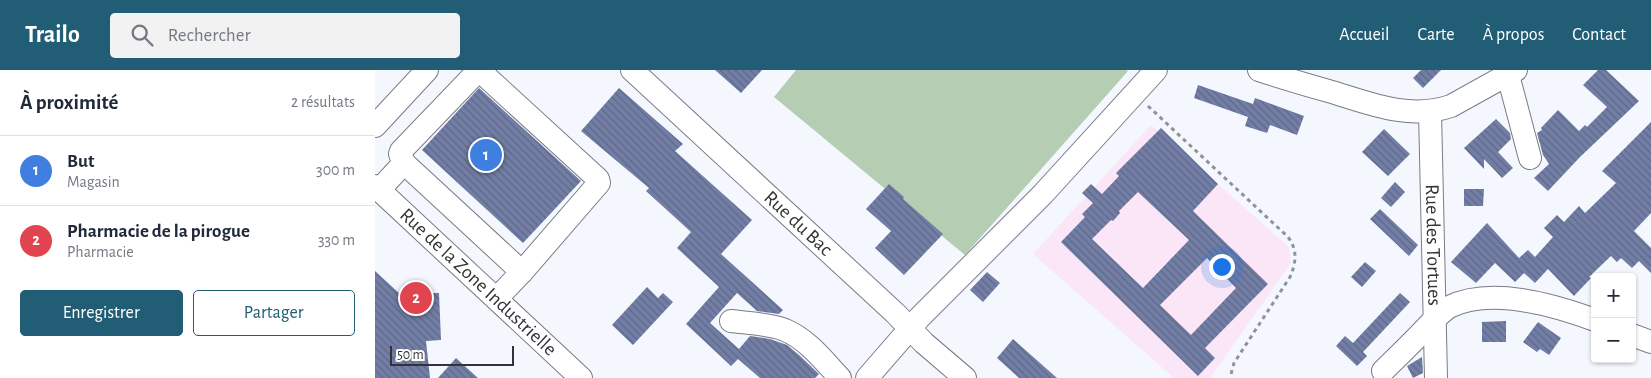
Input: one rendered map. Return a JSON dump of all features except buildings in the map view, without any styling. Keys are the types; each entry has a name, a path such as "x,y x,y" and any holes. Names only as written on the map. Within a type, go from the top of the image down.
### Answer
{"street":[{"path":"375,126 427,70"},
{"name":"Rue du Bac","path":"632,70 965,378"},
{"path":"867,378 920,317 1043,194 1156,70"},
{"path":"1264,71 1404,112 1441,109 1462,100 1512,72 1530,158"},
{"path":"497,298 522,272 599,183 598,179 481,72 475,74 400,154 403,163 522,272"},
{"name":"Rue des Tortues","path":"1430,111 1436,378"},
{"path":"377,188 403,163"},
{"name":"Rue de la Zone Industrielle","path":"377,188 581,378"},
{"path":"1383,372 1448,308 1468,301 1498,298 1529,300 1591,319"},
{"path":"731,321 783,329 796,336 811,348 840,378"},
{"path":"1636,336 1651,342"}],"path":[{"path":"1134,94 1288,236 1294,249 1295,262 1289,277 1234,363 1230,378"}],"shaded area":[{"path":"1151,125 1289,247 1291,263 1210,378 1174,378 1033,254"}],"green space":[{"path":"796,70 1128,71 965,255 774,97"}],"place":[{"name":"But","path":"486,155"},
{"name":"Pharmacie de la pirogue","path":"416,298"}]}
